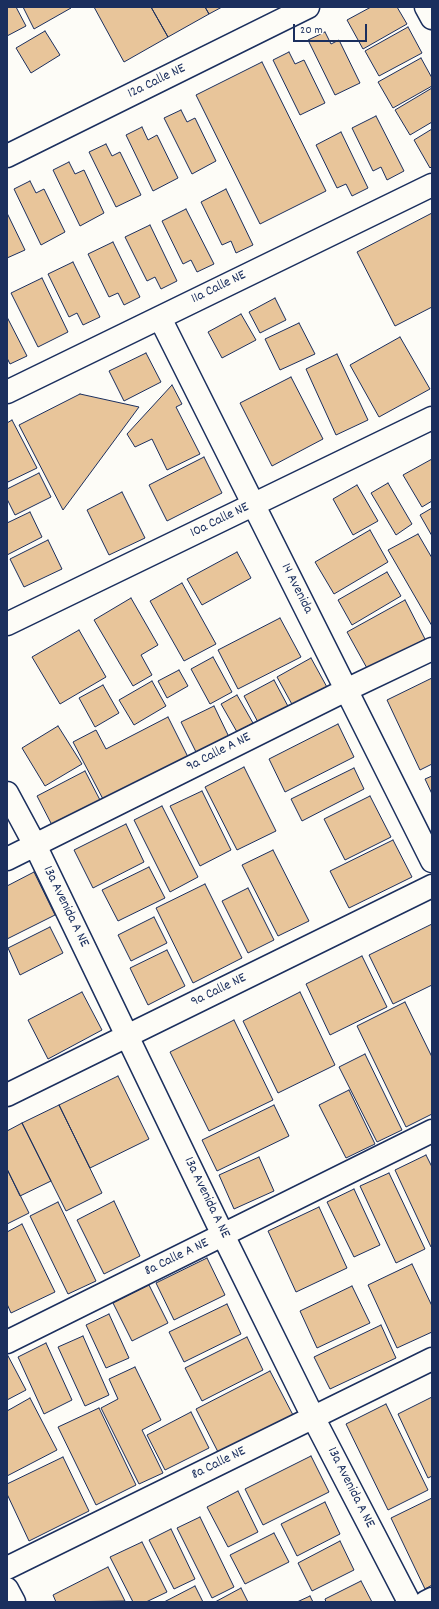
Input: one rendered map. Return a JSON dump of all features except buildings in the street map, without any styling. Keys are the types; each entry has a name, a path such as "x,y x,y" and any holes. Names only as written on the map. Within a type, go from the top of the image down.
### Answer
{"street":[{"name":"12a Calle NE","path":"7,156 308,7"},
{"path":"426,7 432,18"},
{"name":"11a Calle NE","path":"7,392 432,185"},
{"name":"14 Avenida","path":"160,318 432,861"},
{"name":"10a Calle NE","path":"7,624 432,418"},
{"name":"9a Calle A NE","path":"7,859 346,690 432,649"},
{"name":"13a Avenida A NE","path":"7,793 35,845 313,1418 408,1602"},
{"name":"9a Calle NE","path":"7,1095 432,886"},
{"name":"8a Calle A NE","path":"7,1342 432,1131"},
{"name":"8a Calle NE","path":"7,1568 432,1359"},
{"path":"7,1589 14,1602"},
{"path":"426,1602 432,1599"}]}
